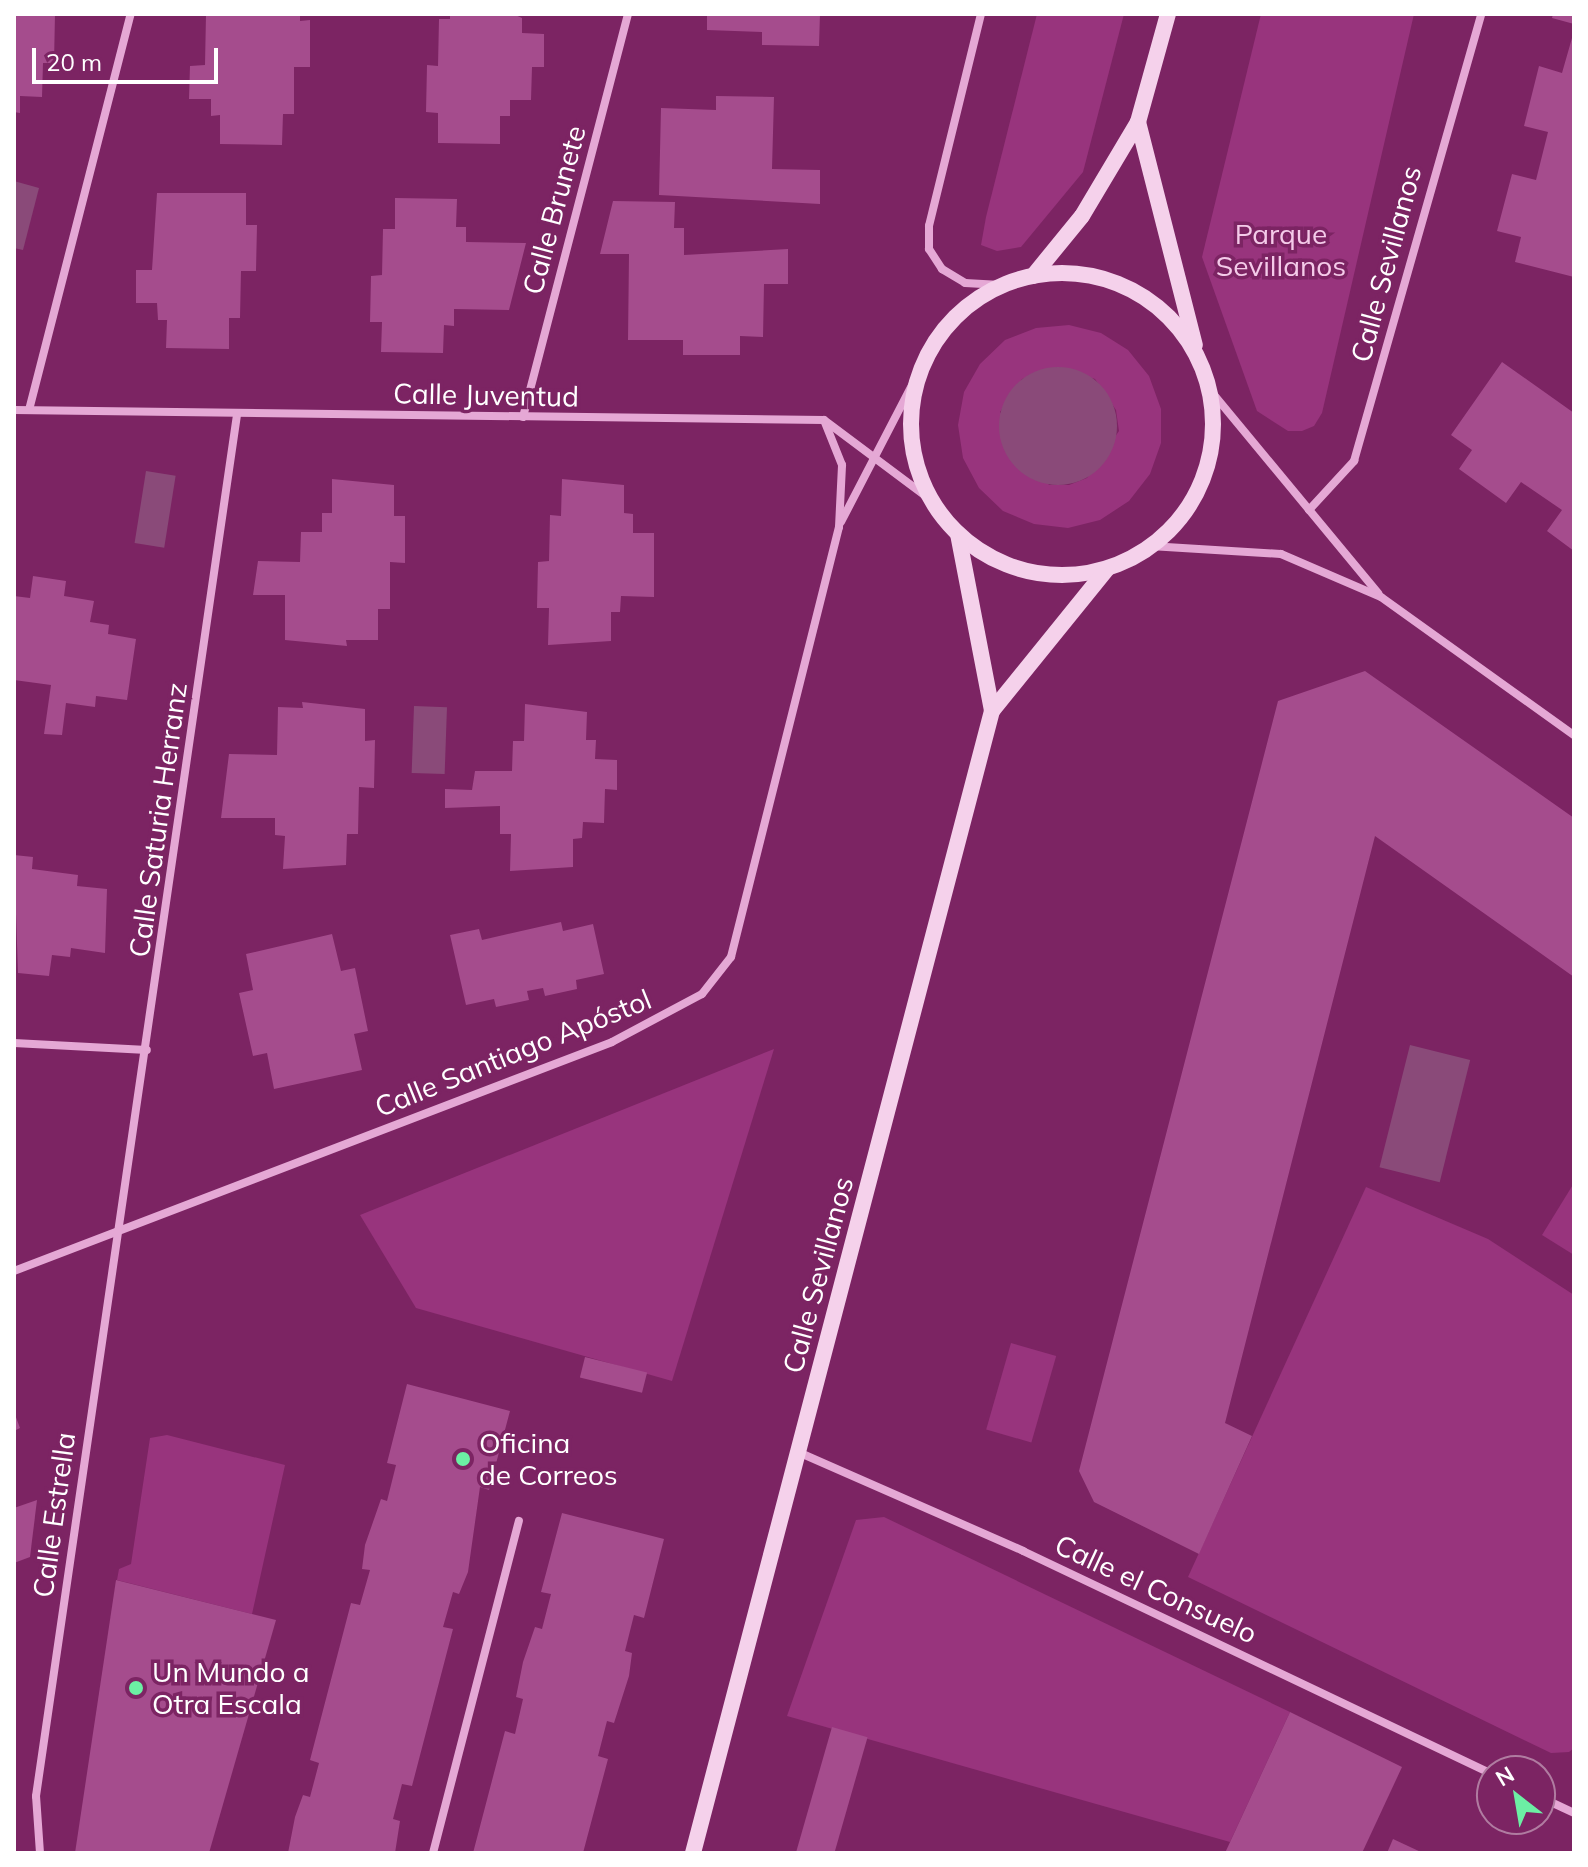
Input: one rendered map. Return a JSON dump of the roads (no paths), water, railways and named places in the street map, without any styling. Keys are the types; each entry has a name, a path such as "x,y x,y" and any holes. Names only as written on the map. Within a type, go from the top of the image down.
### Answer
{"main road":[{"path":"1033,276 1082,216 1138,122 1168,14"},
{"path":"1138,122 1197,355 1210,390 1213,434 1204,478 1182,516 1150,546 1107,569 1068,575 1028,572 990,557 958,534 931,500 914,456 911,410 922,366 941,332 968,305 1001,285 1033,276 1082,274 1128,288 1168,316 1197,355"},
{"name":"Calle Sevillanos","path":"958,534 992,711"},
{"name":"Calle Sevillanos","path":"693,1853 992,711 1107,569"}],"street":[{"path":"29,410 131,14"},
{"name":"Calle Brunete","path":"523,417 628,14"},
{"path":"981,14 929,226 929,249 942,269 965,283 1001,285"},
{"name":"Calle Sevillanos","path":"1309,510 1354,461 1481,14"},
{"name":"Calle Santiago Apóstol","path":"839,527 922,366"},
{"path":"1210,390 1381,597"},
{"name":"Calle Juventud","path":"14,410 824,420"},
{"name":"Calle Saturia Herranz","path":"118,1231 147,1050 237,414"},
{"path":"824,420 931,500"},
{"name":"Calle Santiago Apóstol","path":"14,1271 612,1042 702,994 731,957 839,527 842,465 824,420"},
{"path":"1150,546 1281,554 1381,597 1574,735"},
{"path":"14,1043 147,1050"},
{"name":"Calle Estrella","path":"40,1853 36,1796 118,1231"},
{"name":"Calle el Consuelo","path":"798,1452 1023,1551 1476,1766"},
{"path":"433,1853 519,1521"}],"place":[{"name":"Oficina de Correos","path":"463,1459"},
{"name":"Un Mundo a Otra Escala","path":"136,1688"}],"park label":[{"name":"Parque Sevillanos","path":"1281,250"}]}
